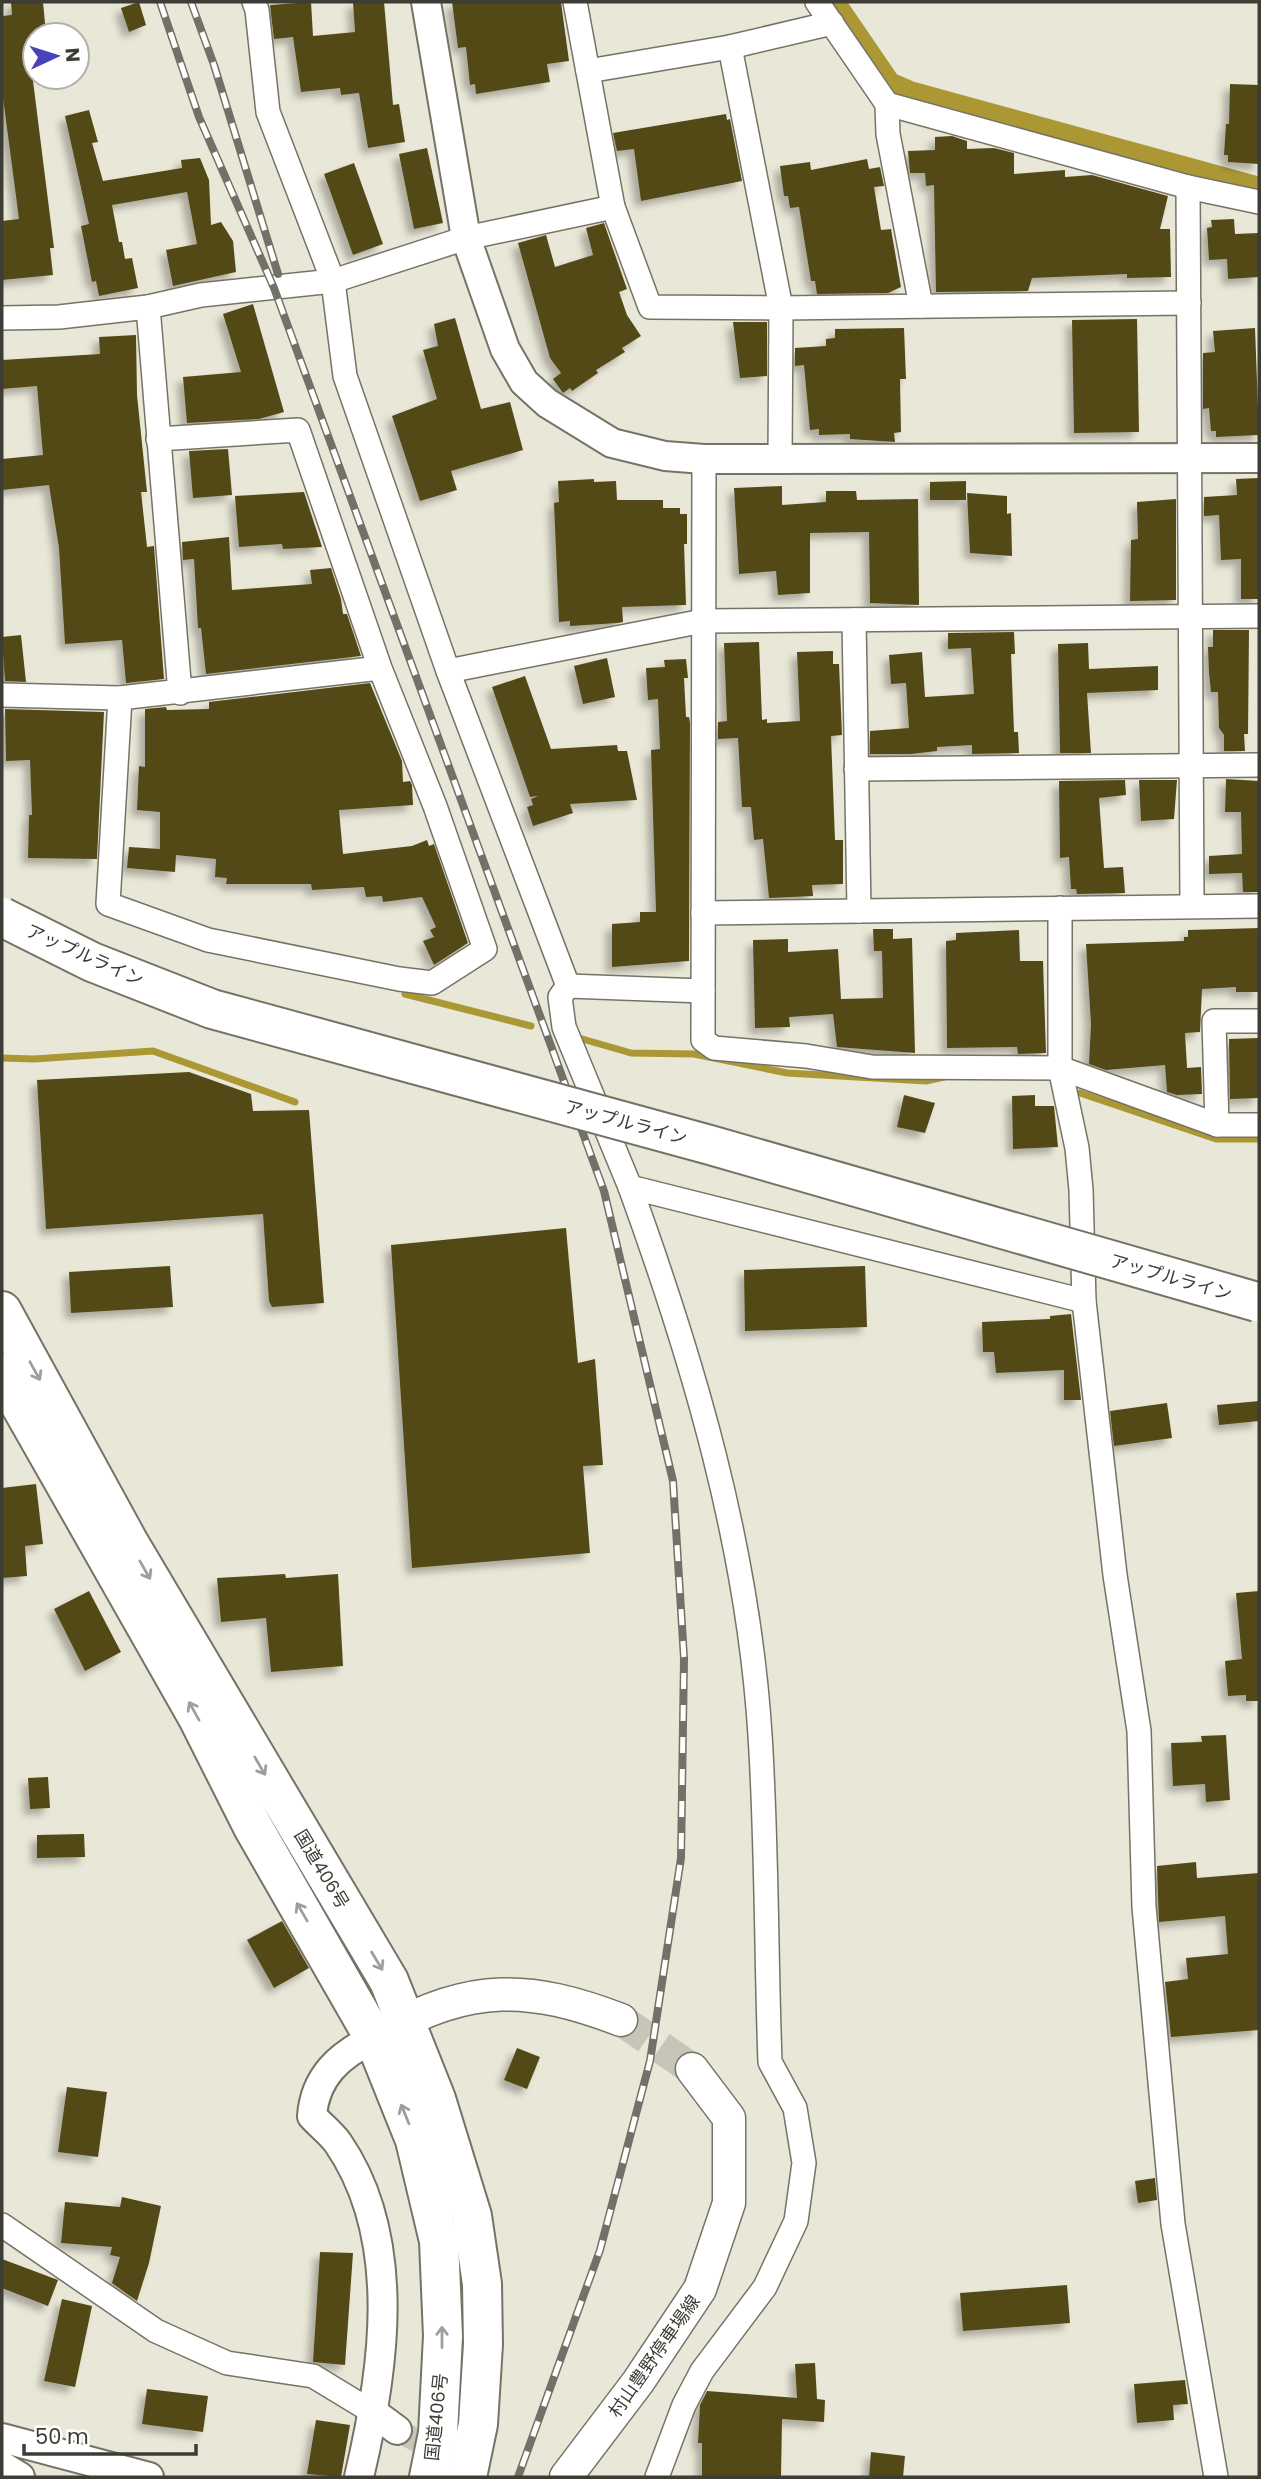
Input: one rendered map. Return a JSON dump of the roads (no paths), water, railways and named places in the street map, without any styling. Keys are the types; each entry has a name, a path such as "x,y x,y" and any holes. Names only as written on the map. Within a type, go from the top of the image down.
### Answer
{"highway":[{"name":"アップルライン","path":"2,917 92,962 212,1009 723,1149 1258,1302"},
{"name":"国道406号","path":"2,1311 129,1543 388,1981 389,2029 439,2241 441,2377 438,2433 429,2477"},
{"name":"国道406号","path":"2,1373 197,1716 253,1827 436,2099 472,2216 482,2284 483,2344 478,2424 467,2477"}],"main road":[{"path":"389,2029 454,2000 505,1992 575,2003 621,2020"},
{"name":"村山豊野停車場線","path":"566,2477 638,2382 700,2289 729,2203 729,2118 692,2069"}],"street":[{"path":"254,2 268,112 333,281 345,376 448,671 568,986"},
{"path":"426,2 466,238 505,349 524,382 547,403 612,443 664,456 704,459 1259,458"},
{"path":"575,2 612,207 650,307 1189,303"},
{"path":"817,2 887,104 888,134 921,306"},
{"path":"588,71 730,47 832,23"},
{"path":"730,47 781,308 780,459"},
{"path":"887,104 1188,187 1259,202"},
{"path":"1188,187 1192,906"},
{"path":"2,318 59,317 148,307 201,295 333,281 466,238 612,207"},
{"path":"148,307 180,693"},
{"path":"120,698 108,904 208,940 399,979 432,983 485,949 435,806 380,668 298,430 158,439"},
{"path":"704,459 703,1040 713,1048 806,1056 872,1067 1060,1068 1217,1125 1259,1125"},
{"path":"448,671 704,621 1259,616"},
{"path":"854,620 859,911"},
{"path":"2,695 120,698 380,668"},
{"path":"856,769 1259,765"},
{"path":"703,913 1259,906"},
{"path":"1060,908 1060,1068 1077,1148 1082,1190 1084,1301 1115,1575 1139,1731 1144,1907 1173,2224 1216,2477"},
{"path":"568,986 703,991"},
{"path":"568,986 560,997 564,1027 630,1186 701,1403 727,1506 740,1575 760,1734 770,2062 795,2108 804,2164 796,2221 765,2287 702,2371 684,2405 657,2477"},
{"path":"1217,1125 1214,1021 1259,1021"},
{"path":"630,1186 1084,1301"},
{"path":"359,2477 374,2413 383,2278 376,2237 361,2186 338,2143 312,2116 313,2096 333,2063 389,2029"},
{"path":"2,2225 156,2331 227,2363 313,2376 397,2430"},
{"path":"2,2438 149,2477"},
{"path":"2,2466 20,2477"}],"waterway":[{"path":"833,2 889,84 910,93 1259,189"},
{"path":"405,994 531,1026"},
{"path":"572,1036 631,1053 694,1054 787,1073 926,1081 944,1077"},
{"path":"2,1058 34,1059 153,1051 295,1102"},
{"path":"1080,1093 1216,1139 1259,1139"}],"tunnel":[{"path":"621,2020 692,2069"},
{"path":"397,2430 444,2455"}],"railway":[{"path":"160,2 199,117 274,288 604,1191 673,1481 684,1658 681,1858 650,2061 600,2250 518,2477"},
{"path":"191,2 214,65 278,274"}]}
